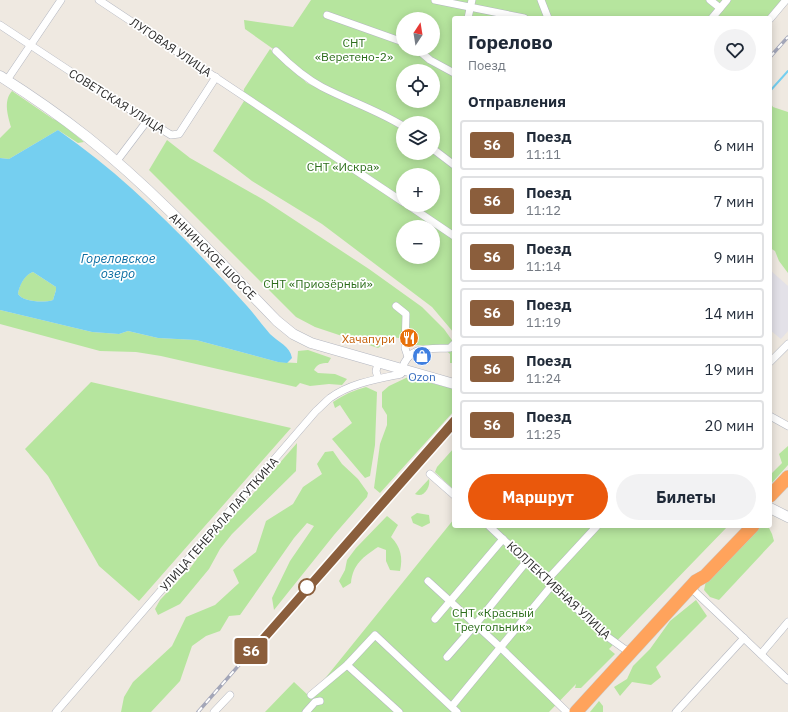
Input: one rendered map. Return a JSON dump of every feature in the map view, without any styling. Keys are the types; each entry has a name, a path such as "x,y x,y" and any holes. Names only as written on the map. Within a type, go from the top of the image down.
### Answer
{"highway":[{"path":"772,494 788,477"},
{"path":"772,506 788,488"},
{"path":"694,585 700,572 740,528"},
{"path":"576,712 694,585 705,576 750,528"}],"main road":[{"name":"АННИНСКОЕ ШОССЕ","path":"4,78 76,129 150,192 277,321 293,334 311,342 452,383"},
{"path":"772,509 788,517"}],"street":[{"path":"4,78 30,45 61,0"},
{"name":"ЛУГОВАЯ УЛИЦА","path":"99,0 396,197"},
{"path":"436,0 472,3 517,16"},
{"path":"542,0 547,16"},
{"path":"710,0 720,8"},
{"path":"714,16 727,0"},
{"path":"772,17 786,0"},
{"path":"469,16 472,3"},
{"path":"327,14 396,39"},
{"name":"СОВЕТСКАЯ УЛИЦА","path":"0,25 147,121 171,135 179,134 216,77"},
{"path":"276,51 289,64 322,87 371,109 396,122"},
{"path":"425,56 452,72"},
{"path":"116,162 147,121"},
{"path":"440,154 452,163"},
{"path":"418,212 452,235"},
{"path":"396,306 406,314 405,348 408,357"},
{"path":"772,360 788,344"},
{"path":"403,370 408,357 413,353 423,349 452,346"},
{"path":"378,362 376,371 378,378"},
{"name":"УЛИЦА ГЕНЕРАЛА ЛАГУТКИНА","path":"56,712 316,411 329,399 346,388 378,378 401,374 403,370"},
{"path":"772,417 788,426"},
{"path":"430,474 452,493"},
{"name":"КОЛЛЕКТИВНАЯ УЛИЦА","path":"491,528 606,635 630,653"},
{"path":"452,706 549,582 595,528"},
{"path":"435,619 503,539"},
{"path":"447,657 527,562"},
{"path":"428,581 500,646 567,712"},
{"path":"694,585 744,638 788,680"},
{"path":"761,654 788,622"},
{"path":"311,695 348,665 375,635 458,712"},
{"path":"676,712 744,638"},
{"path":"348,665 399,712"},
{"path":"214,712 230,695"},
{"path":"306,712 315,702 320,701"}],"shaded area":[{"path":"772,272 788,286 788,331 781,339 772,332"}],"green space":[{"name":"СНТ «Веретено-2»","path":"311,0 727,0 714,16 452,16 452,163 440,154 440,116 396,116 396,120 322,87 245,29 244,20 293,27"},
{"path":"730,0 782,0 768,16 716,16"},
{"name":"СНТ «Искра»","path":"270,49 307,83 396,124 396,160 440,160 440,158 452,167 452,331 432,307 322,224 252,181 213,151 244,101 244,89"},
{"path":"12,91 53,119 59,121 84,142 78,143 58,130 9,159 0,158 0,138 11,127 7,104 9,95"},
{"path":"772,105 788,112 788,273 779,261 775,251 772,249"},
{"name":"СНТ «Приозёрный»","path":"167,140 190,158 264,200 369,269 422,307 444,329 452,340 452,363 450,363 450,354 441,346 414,345 415,341 393,337 378,348 315,327 296,317 149,170"},
{"path":"33,272 56,287 53,300 34,301 24,299 18,294 23,280 27,275"},
{"path":"0,310 92,332 119,334 128,331 158,338 196,340 278,362 297,363 298,351 308,350 331,358 328,363 316,366 314,370 318,373 335,374 347,379 342,385 329,384 310,386 300,383 296,387 161,356 136,352 100,351 0,324"},
{"path":"408,377 452,388 452,413 380,493 374,488 380,444 387,425 387,415 382,407 382,392 389,386"},
{"path":"91,382 291,428 139,601 99,566 48,476 25,449"},
{"path":"366,387 377,392 375,445 370,476 365,478 332,439 352,423 340,405 335,408 333,402 349,393"},
{"path":"297,443 296,471 232,534 220,549 209,569 180,604 158,615 155,609 160,600 191,567 212,538 232,518"},
{"path":"788,446 788,465 772,483 772,473 782,463 779,454"},
{"path":"452,450 452,488 435,472 437,467"},
{"path":"333,451 342,464 358,479 368,493 367,497 334,535 274,610 272,598 290,561 314,526 307,523 294,538 240,615 229,616 220,631 206,636 192,646 180,681 151,712 121,712 124,697 133,682 172,646 186,617 215,605 239,583 233,570 256,552 266,521 293,504 303,487 322,474 317,464 325,452"},
{"path":"429,479 429,485 426,491 421,495 415,494"},
{"path":"417,513 429,515 430,523 422,527 413,523 411,517"},
{"path":"387,516 398,525 391,537 399,549 401,562 400,571 390,570 386,561 386,550 378,547 368,554 356,566 351,583 343,588 339,581 345,570 347,560 356,548"},
{"name":"СНТ «Красный Треугольник»","path":"452,521 452,528 726,528 609,649 615,654 581,688 575,688 576,684 549,712 265,712 294,682 310,697"},
{"path":"756,528 769,528 774,541 719,600 710,597 704,590 706,581"},
{"path":"696,600 707,616 656,667 661,677 651,685 632,682 620,696 614,687 627,679 633,666 650,649 670,621"},
{"path":"599,701 603,706 603,712 590,712"}],"water":[{"name":"Гореловское озеро","path":"58,130 109,169 157,212 225,282 250,309 270,334 289,350 292,358 287,363 278,362 196,340 158,338 128,331 119,334 92,332 0,310 0,158 9,159","holes":["33,272 56,287 53,300 49,301 39,302 24,299 18,294 27,275"]}],"waterway":[{"path":"772,89 788,71"}],"railway":[{"path":"772,55 788,37"},
{"path":"198,712 452,421"}],"train":[{"name":"S6","path":"452,421 250,652 264,640 452,427"}],"place":[{"name":"Хачапури","path":"409,338"},
{"name":"Ozon","path":"422,356"}]}
